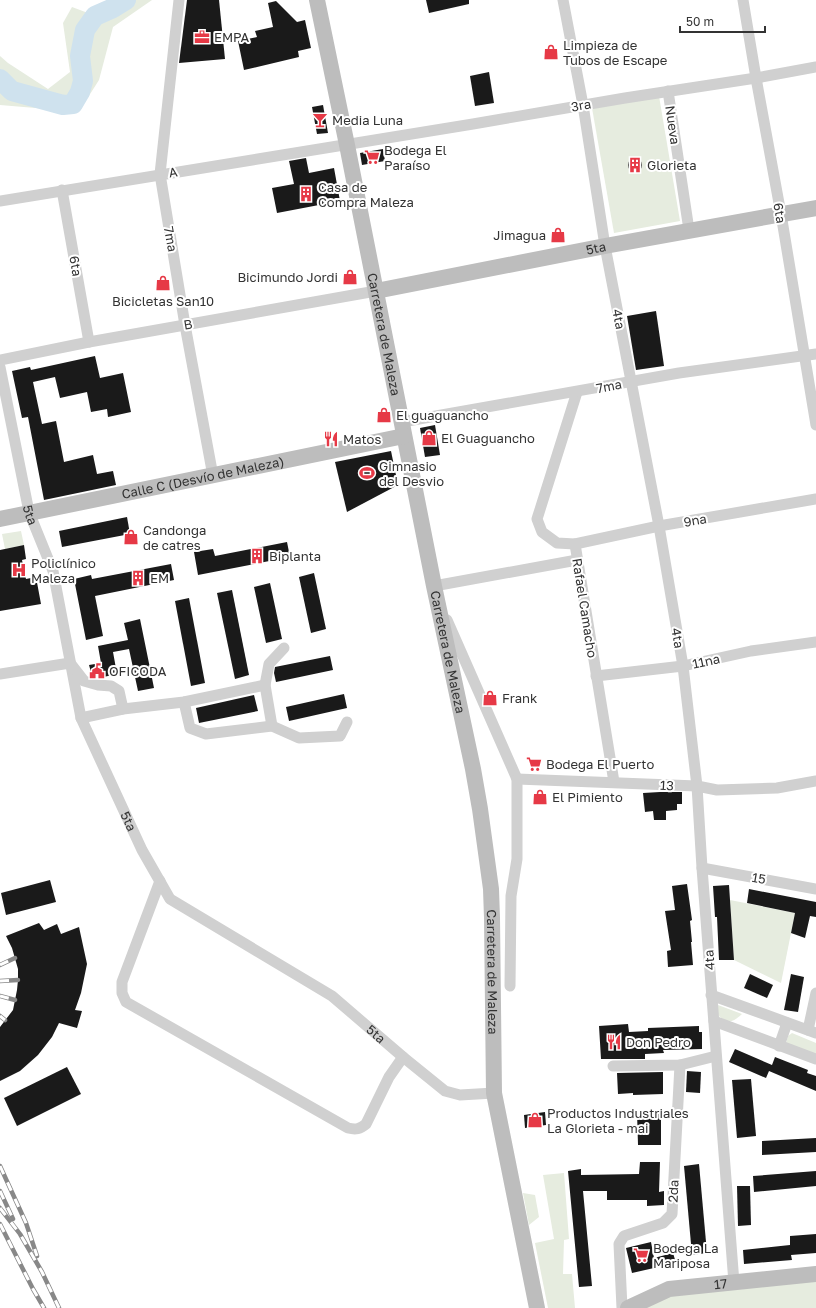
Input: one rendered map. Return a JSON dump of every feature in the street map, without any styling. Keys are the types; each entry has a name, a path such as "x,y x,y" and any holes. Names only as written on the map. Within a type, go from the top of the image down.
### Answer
{"main road":[{"name":"Carretera de Maleza","path":"317,0 480,809 491,889 494,1093 537,1308"},
{"name":"5ta","path":"376,291 689,230 816,208"},
{"name":"Calle C (Desvío de Maleza)","path":"0,518 213,476 403,429"},
{"name":"17","path":"628,1308 669,1290 816,1274"}],"street":[{"name":"7ma","path":"179,0 160,174 185,325 213,476"},
{"name":"4ta","path":"563,0 583,105 605,246 659,526 683,666 698,786 711,995 734,1283"},
{"name":"6ta","path":"743,0 781,214 816,425"},
{"name":"3ra","path":"347,145 816,67"},
{"name":"Nueva","path":"668,91 689,230"},
{"name":"A","path":"0,201 347,145"},
{"name":"6ta","path":"62,190 89,342"},
{"name":"B","path":"0,360 89,342 376,291"},
{"name":"7ma","path":"403,429 632,381 816,354"},
{"name":"5ta","path":"0,367 29,512 53,571 81,718 142,850 170,899 332,996 445,1091 460,1095 494,1093"},
{"name":"Rafael Camacho","path":"577,392 537,519 542,532 557,543 575,544 614,782"},
{"name":"9na","path":"575,544 659,526 816,499"},
{"path":"510,986 511,896 517,859 517,779 436,594 577,560"},
{"name":"11na","path":"596,676 683,666 751,651 816,642"},
{"path":"272,726 265,685 269,664 284,648"},
{"path":"0,674 70,663 84,681 98,685 111,686 119,691 123,710"},
{"path":"81,718 123,710 184,702 265,685"},
{"path":"184,702 190,728 206,734 272,726 299,738 340,736 347,722"},
{"name":"13","path":"517,779 698,786 717,790 777,788 816,781"},
{"name":"15","path":"702,868 816,889"},
{"path":"160,881 122,982 122,993 126,1002 348,1128 361,1128 366,1124 389,1077 403,1057"},
{"path":"711,995 812,1032 816,993"},
{"path":"714,1021 816,1059"},
{"path":"779,1046 787,1022"},
{"path":"612,1066 680,1065 716,1056"},
{"name":"2da","path":"622,1308 619,1244 624,1236 663,1223 672,1214 680,1065"}],"shaded area":[{"path":"109,0 152,0 113,27 99,80 85,102 71,111 0,105 0,56 8,63 48,89 70,72 63,23 72,7 88,13 105,5"},
{"path":"659,96 680,221 614,233 592,108"},
{"path":"21,531 24,545 5,549 2,534"},
{"path":"730,900 795,913 781,983 734,960"},
{"path":"718,1005 742,1014 736,1019 730,1021 725,1020 718,1015"},
{"path":"792,1033 816,1043 816,1054 786,1043 788,1036"},
{"path":"564,1173 569,1239 564,1240 563,1274 572,1274 575,1308 548,1308 535,1243 554,1239 543,1175"},
{"path":"523,1193 535,1195 539,1217 529,1225"},
{"path":"816,1281 816,1308 644,1308 669,1296"}],"building":[{"name":"EMPA","path":"187,0 219,0 225,59 179,63"},
{"path":"426,0 469,0 469,4 429,13"},
{"path":"276,1 297,22 305,20 311,48 298,51 299,57 244,70 238,41 257,37 255,31 273,27 268,3"},
{"path":"489,72 494,103 475,106 470,76"},
{"name":"Media Luna","path":"323,105 328,133 317,134 312,107"},
{"name":"Bodega El Paraíso","path":"383,149 385,161 362,165 360,153"},
{"name":"Casa de Compra Maleza","path":"306,158 309,173 334,168 340,201 277,213 272,188 294,184 289,161"},
{"name":"Glorieta","path":"632,158 638,158 642,162 642,168 638,172 632,172 628,168 628,162"},
{"path":"656,311 664,366 636,370 627,316"},
{"path":"95,356 100,378 123,373 131,412 108,417 107,409 91,412 87,392 60,398 55,377 33,382 42,424 56,421 64,462 93,455 97,474 113,471 116,485 44,500 28,417 22,418 12,371 30,367 31,370"},
{"name":"El Guaguancho","path":"435,425 440,455 425,457 420,428"},
{"name":"Gimnasio del Desvio","path":"391,451 398,485 347,512 335,462"},
{"path":"127,517 130,534 62,547 59,531"},
{"path":"287,542 290,557 198,575 194,552 213,549 215,556"},
{"name":"Policlínico Maleza","path":"24,545 26,559 22,560 26,579 36,577 41,604 0,611 0,550"},
{"path":"171,564 174,580 95,596 103,636 86,640 74,579 91,575 92,579"},
{"path":"314,573 326,629 311,633 299,577"},
{"path":"270,583 282,639 266,643 254,587"},
{"path":"232,590 249,675 235,679 217,593"},
{"path":"189,598 205,683 191,686 175,601"},
{"path":"140,619 154,688 138,691 129,649 113,652 117,674 99,678 92,676 89,665 101,663 98,646 128,640 124,623"},
{"path":"330,656 333,670 276,682 274,673 275,667"},
{"path":"344,694 347,708 289,721 286,707"},
{"path":"254,695 258,711 199,723 196,708"},
{"path":"682,792 682,804 677,804 677,810 666,811 666,820 654,820 653,811 645,812 643,793"},
{"path":"50,880 56,902 6,915 1,893"},
{"path":"687,884 692,920 690,921 693,965 668,967 667,951 671,950 665,911 675,910 672,886"},
{"path":"729,885 734,960 719,960 717,917 715,917 713,886"},
{"path":"749,889 816,902 816,917 810,916 805,938 791,933 795,913 747,903"},
{"path":"39,923 44,930 57,924 61,934 79,927 87,964 81,993 75,1010 82,1011 77,1028 59,1023 52,1037 38,1055 20,1071 0,1081 0,1027 13,1010 18,980 18,969 12,948 6,936"},
{"path":"750,974 773,985 767,998 744,988"},
{"path":"791,974 804,977 798,1012 784,1010"},
{"path":"628,1024 629,1032 648,1031 648,1028 699,1026 699,1032 702,1032 702,1049 663,1050 664,1053 645,1054 645,1059 601,1059 599,1026"},
{"path":"735,1049 772,1065 775,1057 808,1070 807,1073 816,1076 816,1091 769,1071 766,1078 729,1062"},
{"path":"67,1067 81,1094 17,1126 4,1098"},
{"path":"687,1071 701,1072 700,1093 686,1092"},
{"path":"663,1072 663,1094 618,1094 617,1073"},
{"path":"751,1079 756,1136 737,1138 732,1080"},
{"name":"Productos Industriales La Glorieta - mai","path":"545,1112 546,1125 525,1128 524,1115"},
{"path":"637,1112 661,1112 661,1145 638,1145"},
{"path":"816,1138 816,1152 762,1155 762,1141"},
{"path":"640,1162 660,1162 659,1192 664,1191 664,1205 647,1206 647,1200 607,1200 607,1191 583,1191 592,1286 579,1287 568,1171 581,1169 581,1175 639,1174"},
{"path":"699,1164 707,1253 692,1255 684,1166"},
{"path":"816,1171 816,1186 754,1192 753,1176"},
{"path":"737,1186 750,1186 751,1225 738,1226"},
{"path":"816,1234 816,1253 791,1255 792,1260 744,1264 743,1250 790,1245 790,1236"},
{"name":"Bodega La Mariposa","path":"651,1242 654,1258 673,1253 676,1263 632,1273 626,1248"}],"waterway":[{"path":"0,79 12,91 63,105 73,104 80,92 83,81 80,56 85,30 95,16 126,0"}],"railway":[{"path":"0,965 15,958"},
{"path":"0,981 18,980"},
{"path":"0,996 15,1000"},
{"path":"0,1016 5,1020"},
{"path":"0,1166 26,1223 37,1256"},
{"path":"0,1191 13,1219"},
{"path":"0,1208 20,1234 42,1272 59,1308"},
{"path":"0,1224 44,1308"}],"place":[{"name":"EMPA","path":"202,37"},
{"name":"Limpieza de Tubos de Escape","path":"551,52"},
{"name":"Media Luna","path":"320,120"},
{"name":"Bodega El Paraíso","path":"372,157"},
{"name":"Glorieta","path":"635,165"},
{"name":"Casa de Compra Maleza","path":"306,194"},
{"name":"Jimagua","path":"558,235"},
{"name":"Bicimundo Jordi","path":"350,277"},
{"name":"Bicicletas San10","path":"163,283"},
{"name":"El guaguancho","path":"384,415"},
{"name":"El Guaguancho","path":"429,438"},
{"name":"Matos","path":"331,439"},
{"name":"Gimnasio del Desvio","path":"367,473"},
{"name":"Candonga de catres","path":"131,537"},
{"name":"Biplanta","path":"257,556"},
{"name":"Policlínico Maleza","path":"19,570"},
{"name":"EM","path":"138,578"},
{"name":"OFICODA","path":"97,671"},
{"name":"Frank","path":"490,698"},
{"name":"Bodega El Puerto","path":"534,764"},
{"name":"El Pimiento","path":"540,797"},
{"name":"Don Pedro","path":"614,1042"},
{"name":"Productos Industriales La Glorieta - mai","path":"535,1120"},
{"name":"Bodega La Mariposa","path":"641,1255"}]}
